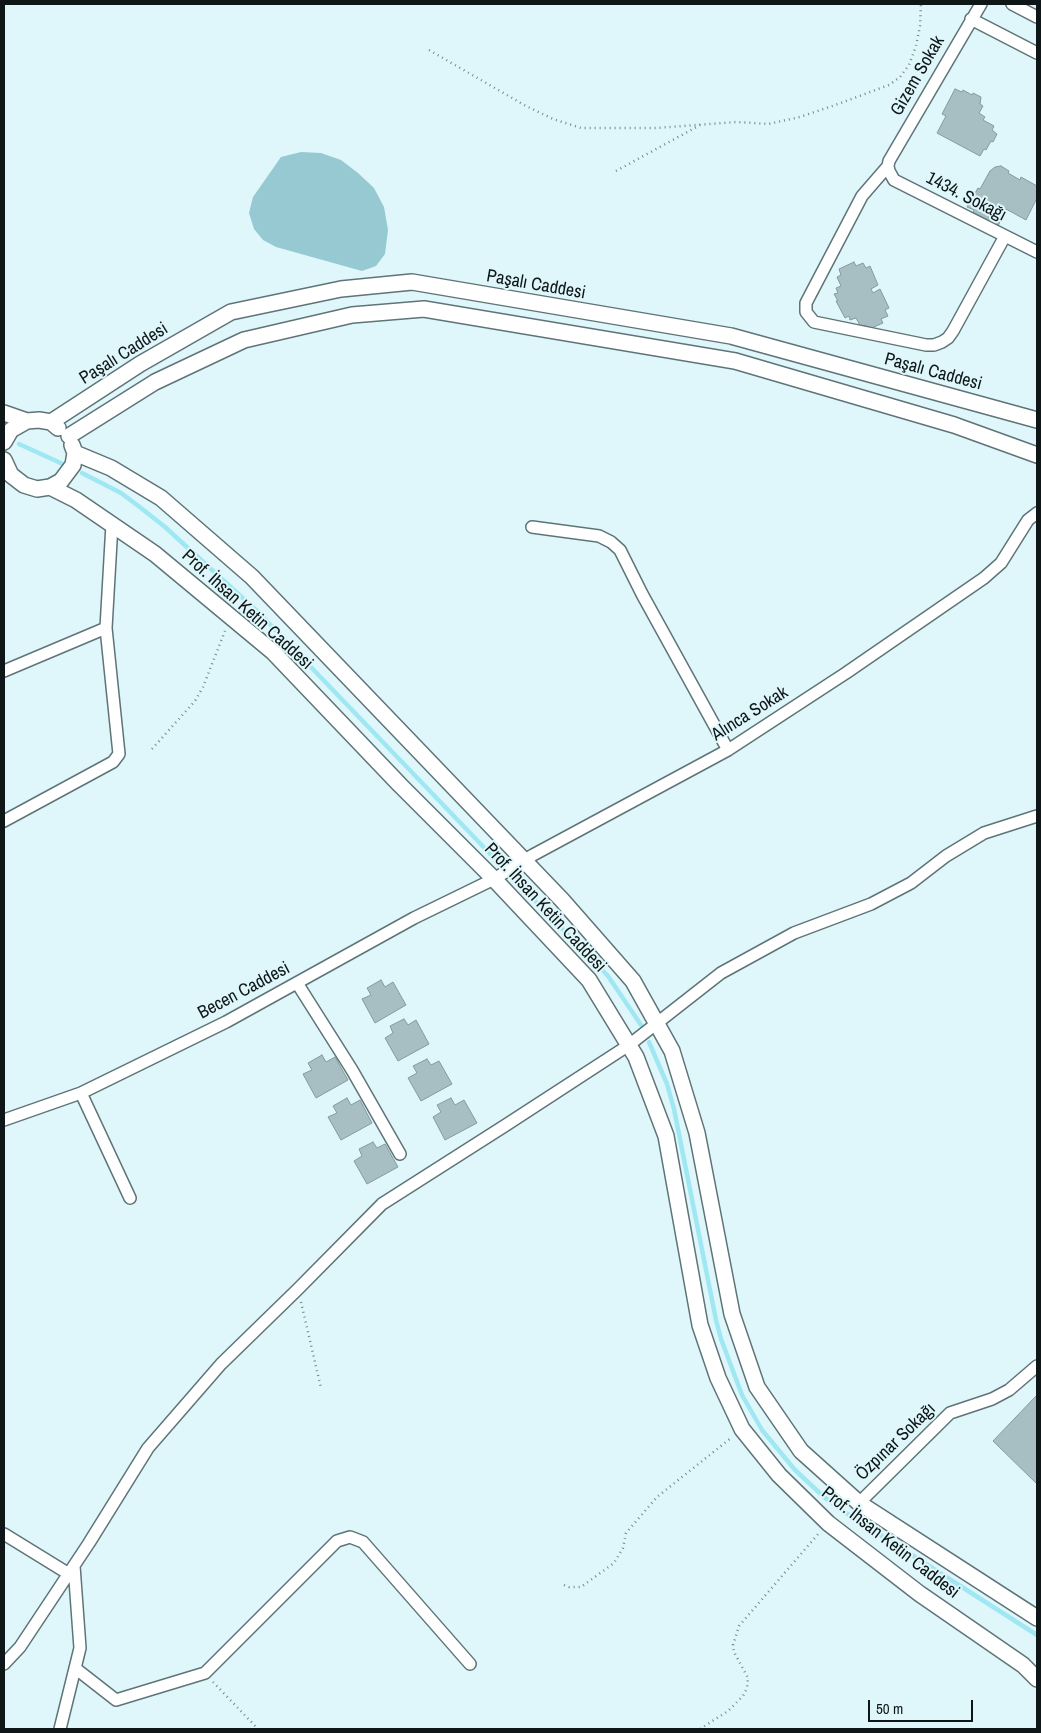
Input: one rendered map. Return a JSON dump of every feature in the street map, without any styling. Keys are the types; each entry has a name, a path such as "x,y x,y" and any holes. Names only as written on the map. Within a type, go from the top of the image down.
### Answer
{"street":[{"name":"Gizem Sokak","path":"980,4 889,161 888,166 862,196 806,303 806,312 814,322 926,345 942,342 954,332 1005,236"},
{"path":"1012,4 1037,17"},
{"path":"972,19 1037,53"},
{"name":"1434. Sokağı","path":"888,166 888,171 894,180 1037,252"},
{"name":"Paşalı Caddesi","path":"51,422 140,364 231,312 341,289 412,282 732,336 1037,420"},
{"path":"69,436 155,382 244,340 352,315 424,309 735,361 954,425 1037,455"},
{"path":"4,413 27,421 51,422 69,436 75,454 73,465 61,481 50,487 37,489 24,485 12,475 4,463"},
{"path":"4,442 11,430 27,421"},
{"name":"Prof. İhsan Ketin Caddesi","path":"75,454 111,468 161,498 252,577 562,900 632,981 672,1051 697,1133 732,1314 757,1388 801,1451 859,1503 1037,1618"},
{"name":"Prof. İhsan Ketin Caddesi","path":"50,487 76,500 155,554 273,652 400,786 494,879 589,980 636,1056 666,1136 700,1325 718,1378 742,1429 779,1475 828,1522 920,1594 1023,1665 1037,1679"},
{"name":"Alınca Sokak","path":"494,879 524,860 728,750 846,673 984,578 1001,563 1028,520 1037,513"},
{"path":"4,821 117,759 120,749 106,628 112,524"},
{"path":"532,527 599,536 611,542 620,550 642,594 728,750"},
{"path":"4,670 106,628"},
{"path":"4,1664 20,1647 148,1448 221,1364 382,1204 506,1126 629,1045 721,973 794,933 871,904 911,883 946,856 984,833 1037,816"},
{"name":"Becen Caddesi","path":"4,1120 80,1093 226,1022 414,918 494,879"},
{"path":"297,983 352,1070 400,1154"},
{"path":"80,1093 130,1198"},
{"name":"Özpınar Sokağı","path":"859,1503 950,1413 992,1399 1009,1390 1037,1366"},
{"path":"4,1534 71,1570"},
{"path":"75,1668 116,1700 205,1673 337,1541 350,1537 363,1542 470,1664"},
{"path":"60,1729 80,1648 71,1570"}],"path":[{"path":"429,50 526,106 553,119 581,128 656,128 703,124 768,124 800,117 889,85 909,65 920,26 921,4"},
{"path":"616,171 703,124"},
{"path":"152,749 195,701 203,687 231,617"},
{"path":"298,1289 321,1388"},
{"path":"564,1584 569,1587 581,1587 614,1563 623,1548 626,1533 657,1497 742,1429"},
{"path":"700,1729 728,1711 743,1696 747,1688 748,1678 734,1652 733,1645 740,1626 828,1522"},
{"path":"205,1673 258,1729"}],"shaded area":[{"path":"301,152 321,153 341,160 374,188 384,207 388,230 385,254 376,266 362,271 276,247 263,240 254,229 249,213 253,197 281,157"}],"building":[{"path":"955,89 981,97 980,104 983,106 979,113 985,117 983,120 994,126 992,130 997,134 993,142 991,141 980,156 937,133 946,116 942,114"},
{"path":"1001,166 1020,180 1021,177 1037,186 1037,198 1026,220 1006,209 998,226 973,213 974,210 967,207 990,171 995,167"},
{"path":"854,262 856,266 863,263 866,268 870,266 878,285 871,289 873,293 880,289 889,308 885,310 888,316 881,319 883,323 867,330 865,325 861,327 856,318 850,320 849,316 845,318 834,294 838,293 836,288 841,286 837,277 841,275 839,269"},
{"path":"381,980 385,987 393,982 406,1005 375,1023 362,999 371,995 367,988"},
{"path":"404,1019 408,1025 416,1020 429,1044 398,1061 385,1038 393,1033 390,1026"},
{"path":"322,1055 326,1062 335,1057 348,1080 316,1098 303,1074 312,1070 308,1063"},
{"path":"427,1059 431,1065 439,1061 452,1084 421,1101 408,1078 417,1073 413,1066"},
{"path":"347,1098 351,1105 360,1100 372,1123 341,1140 328,1117 337,1113 333,1106"},
{"path":"451,1098 455,1105 464,1100 477,1123 445,1140 433,1117 441,1112 437,1105"},
{"path":"373,1142 377,1148 385,1144 398,1167 367,1184 354,1161 362,1156 359,1149"},
{"path":"1037,1395 1037,1484 993,1441"}],"waterway":[{"path":"19,444 65,465"},
{"path":"82,473 121,493 141,508 165,527 259,613 497,861"},
{"path":"519,884 608,976 641,1025"},
{"path":"649,1042 667,1084 674,1109 721,1339 742,1395 762,1430 795,1470 840,1509 1037,1635"}]}
